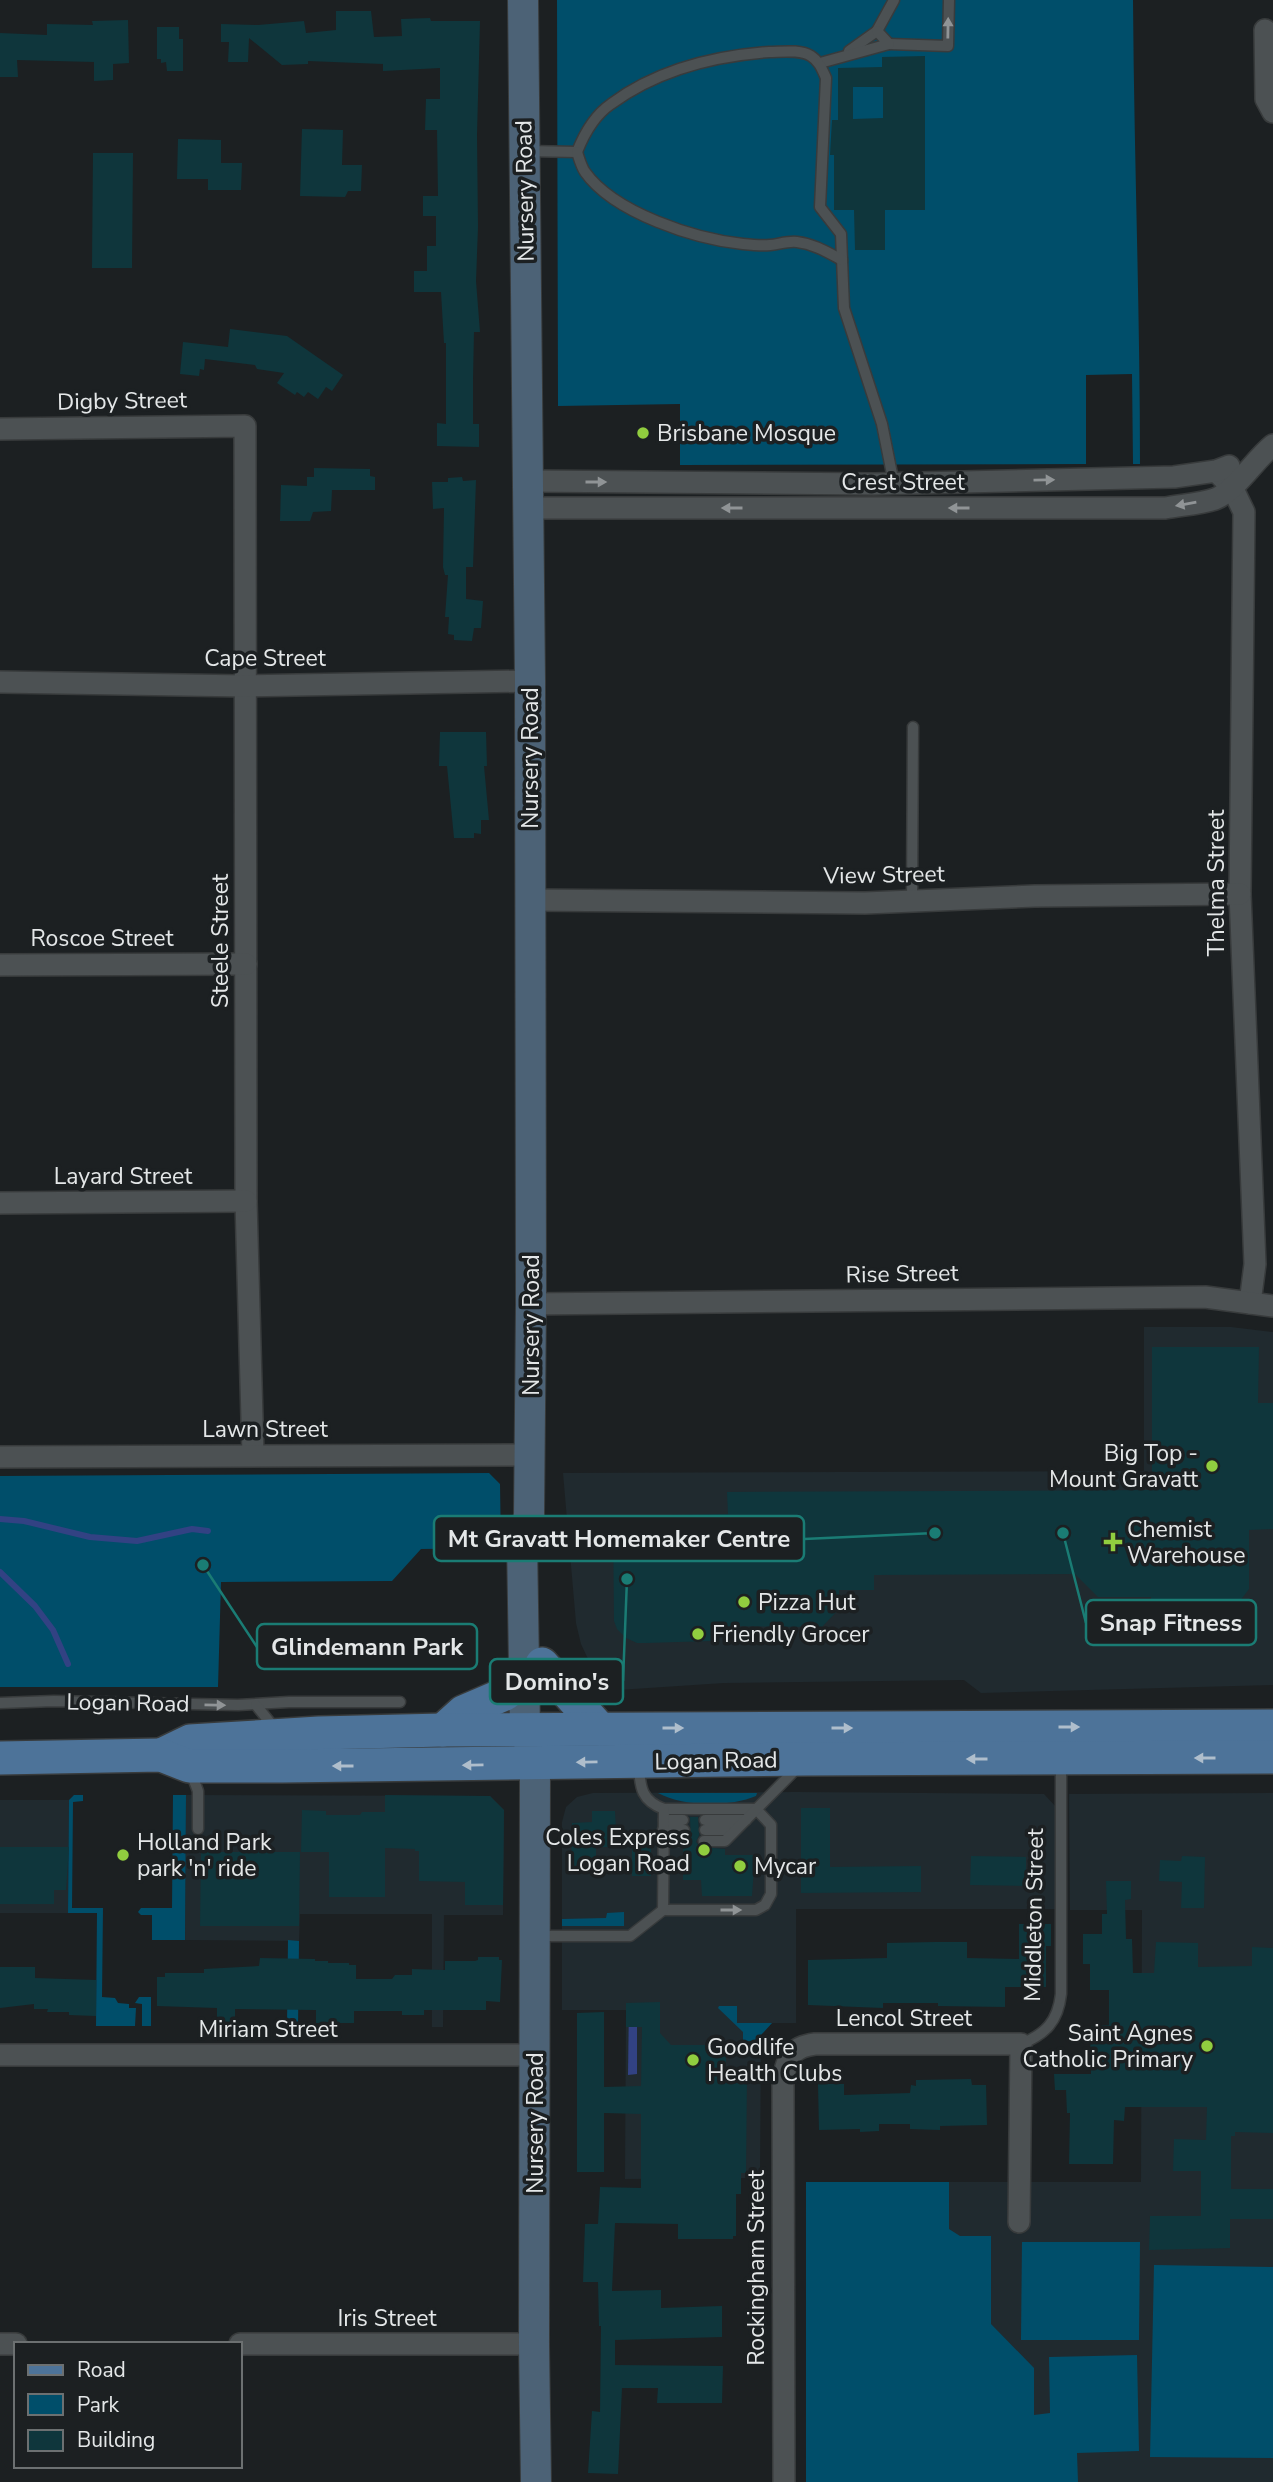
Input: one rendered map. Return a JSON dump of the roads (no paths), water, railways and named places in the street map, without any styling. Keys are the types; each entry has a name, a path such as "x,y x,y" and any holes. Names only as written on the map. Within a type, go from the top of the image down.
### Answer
{"main road":[{"name":"Nursery Road","path":"523,0 530,681 529,1516 538,1542 533,1672 536,2482"},
{"path":"443,1730 463,1712 505,1694 533,1672 600,1729"},
{"name":"Logan Road","path":"0,1758 535,1763 638,1745 1273,1726"},
{"name":"Logan Road","path":"175,1761 190,1741 443,1730 534,1729 600,1729 638,1745 806,1759 1273,1758"}],"street":[{"path":"1265,30 1266,99 1273,112"},
{"name":"Digby Street","path":"0,429 245,426"},
{"name":"Steele Street","path":"245,426 246,1202 253,1455"},
{"name":"Crest Street","path":"528,495 1174,477 1216,471 1267,450"},
{"name":"Crest Street","path":"528,495 1165,508 1216,499 1232,487 1267,450"},
{"name":"Thelma Street","path":"1216,471 1232,487 1244,512 1246,550 1240,894 1255,1264 1250,1303"},
{"name":"Cape Street","path":"0,682 245,686 530,681"},
{"name":"View Street","path":"530,900 851,903 1035,895 1240,894"},
{"name":"Roscoe Street","path":"0,965 246,964"},
{"name":"Layard Street","path":"0,1203 246,1202"},
{"name":"Rise Street","path":"531,1304 1205,1297 1273,1306"},
{"name":"Lawn Street","path":"0,1457 530,1455"},
{"name":"Lencol Street","path":"791,2054 802,2045 815,2044 1021,2044"},
{"path":"1019,2222 1021,2044"},
{"name":"Rockingham Street","path":"783,2482 783,2079 791,2054"},
{"name":"Miriam Street","path":"0,2055 535,2055"},
{"name":"Iris Street","path":"242,2344 534,2344"}],"lane":[{"path":"844,55 877,31 894,0"},
{"path":"820,64 889,44 948,46 949,0"},
{"path":"877,31 889,44"},
{"path":"842,260 816,246 794,242 743,244 691,234 622,204 598,186 584,170 577,152 585,133 608,105 644,83 690,65 741,54 785,51 809,54 820,64 826,78 820,207 841,234 844,308 882,424 894,484"},
{"path":"524,150 577,152"},
{"path":"912,901 913,727"},
{"name":"Logan Road","path":"0,1703 257,1705 289,1702 400,1702"},
{"path":"257,1705 281,1736"},
{"path":"638,1745 640,1788 664,1825 663,1910"},
{"name":"Middleton Street","path":"1021,2044 1032,2040 1048,2027 1059,2013 1062,1994 1061,1758"},
{"path":"746,1820 705,1830 735,1830 746,1820 806,1759"},
{"path":"175,1761 198,1791 198,1829"},
{"path":"664,1825 756,1809"},
{"path":"536,1936 629,1936 663,1910 756,1910 765,1905 771,1894 771,1825 756,1809"},
{"path":"664,1825 683,1830 664,1825"}],"water":[{"path":"629,2003 637,2003 637,2074 628,2075"}],"waterway":[{"path":"0,1519 24,1521 90,1537 137,1541 192,1529 208,1531"},
{"path":"0,1572 35,1606 53,1630 68,1664"}],"place":[{"name":"Brisbane Mosque","path":"643,433"},
{"name":"Big Top - Mount Gravatt","path":"1212,1466"},
{"name":"Mt Gravatt Homemaker Centre","path":"935,1533"},
{"name":"Snap Fitness","path":"1063,1533"},
{"name":"Chemist Warehouse","path":"1113,1542"},
{"name":"Glindemann Park","path":"203,1565"},
{"name":"Domino's","path":"627,1579"},
{"name":"Pizza Hut","path":"744,1602"},
{"name":"Friendly Grocer","path":"698,1634"},
{"name":"Coles Express Logan Road","path":"704,1850"},
{"name":"Holland Park park 'n' ride","path":"123,1855"},
{"name":"Mycar","path":"740,1866"},
{"name":"Saint Agnes Catholic Primary","path":"1207,2046"},
{"name":"Goodlife Health Clubs","path":"693,2060"}]}
